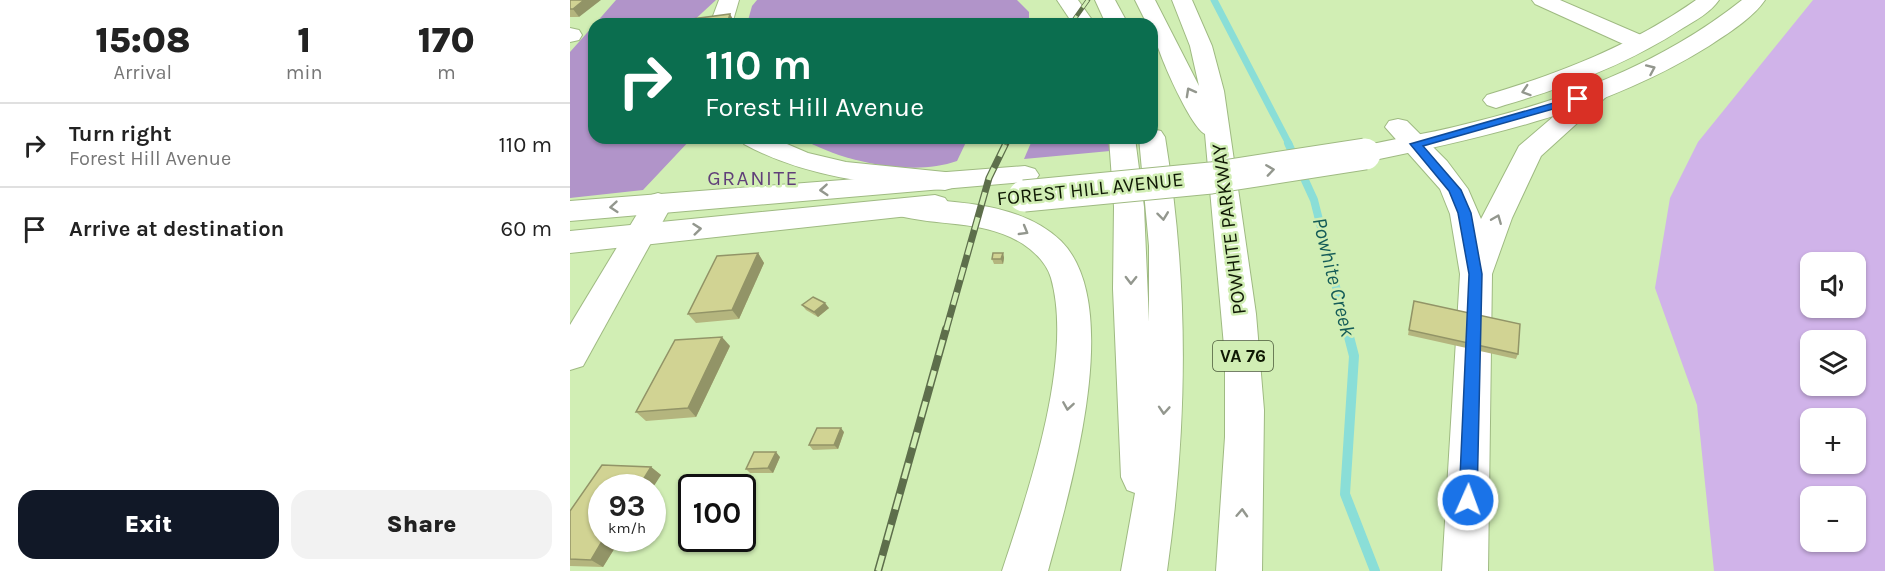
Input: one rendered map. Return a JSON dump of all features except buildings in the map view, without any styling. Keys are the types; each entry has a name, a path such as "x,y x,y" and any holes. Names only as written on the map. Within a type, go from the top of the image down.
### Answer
{"main road":[{"path":"723,18 729,0"},
{"path":"1067,0 1080,18"},
{"path":"1105,0 1114,18"},
{"name":"VA 76","path":"1145,0 1155,18"},
{"name":"POWHITE PARKWAY","path":"1182,0 1211,78 1243,359 1245,465 1239,571"},
{"path":"1542,0 1640,43"},
{"name":"FOREST HILL AVENUE","path":"1407,136 1599,63 1665,30 1709,0"},
{"name":"FOREST HILL AVENUE","path":"570,211 945,181 1024,185 1211,178 1597,92 1675,58 1702,43 1755,0"},
{"name":"VA 76","path":"1158,24 1183,80 1219,143"},
{"path":"1476,274 1497,218 1529,152 1597,92"},
{"path":"1407,136 1455,190 1465,213 1476,274 1466,571"},
{"path":"766,144 798,159 840,170 945,181"},
{"path":"1123,144 1129,207 1130,289 1145,564"},
{"path":"1145,564 1162,432 1168,340 1167,259 1153,144"},
{"name":"FOREST HILL AVENUE","path":"570,243 906,208 1024,185"},
{"path":"570,356 657,203"},
{"path":"906,208 978,215 1012,224 1051,250 1066,275 1070,293 1073,358 1068,406 1057,462 1025,571"}],"shaded area":[{"path":"616,0 716,0 696,18 600,18"},
{"path":"757,0 1017,0 1029,12 1029,18 749,18 752,6"},
{"path":"1813,0 1885,0 1885,571 1714,571 1697,405 1655,288 1670,198 1698,142"},
{"path":"588,32 588,144 686,144 643,190 570,198 570,52"},
{"path":"812,144 965,144 957,161 920,168 856,160"},
{"path":"1030,144 1108,144 1110,151 1024,159"}],"waterway":[{"name":"Powhite Creek","path":"1214,0 1289,144"},
{"name":"Powhite Creek","path":"1288,143 1314,200 1347,330"},
{"name":"Powhite Creek","path":"1347,329 1354,356 1345,494 1375,571"}],"railway":[{"path":"1075,18 1088,0"},
{"path":"946,330 989,178 1006,144"},
{"path":"878,571 946,329"}],"district":[{"name":"GRANITE","path":"753,178"}],"route":[{"path":"1468,500 1476,274 1465,213 1455,190 1442,172 1415,144 1578,99"}]}
